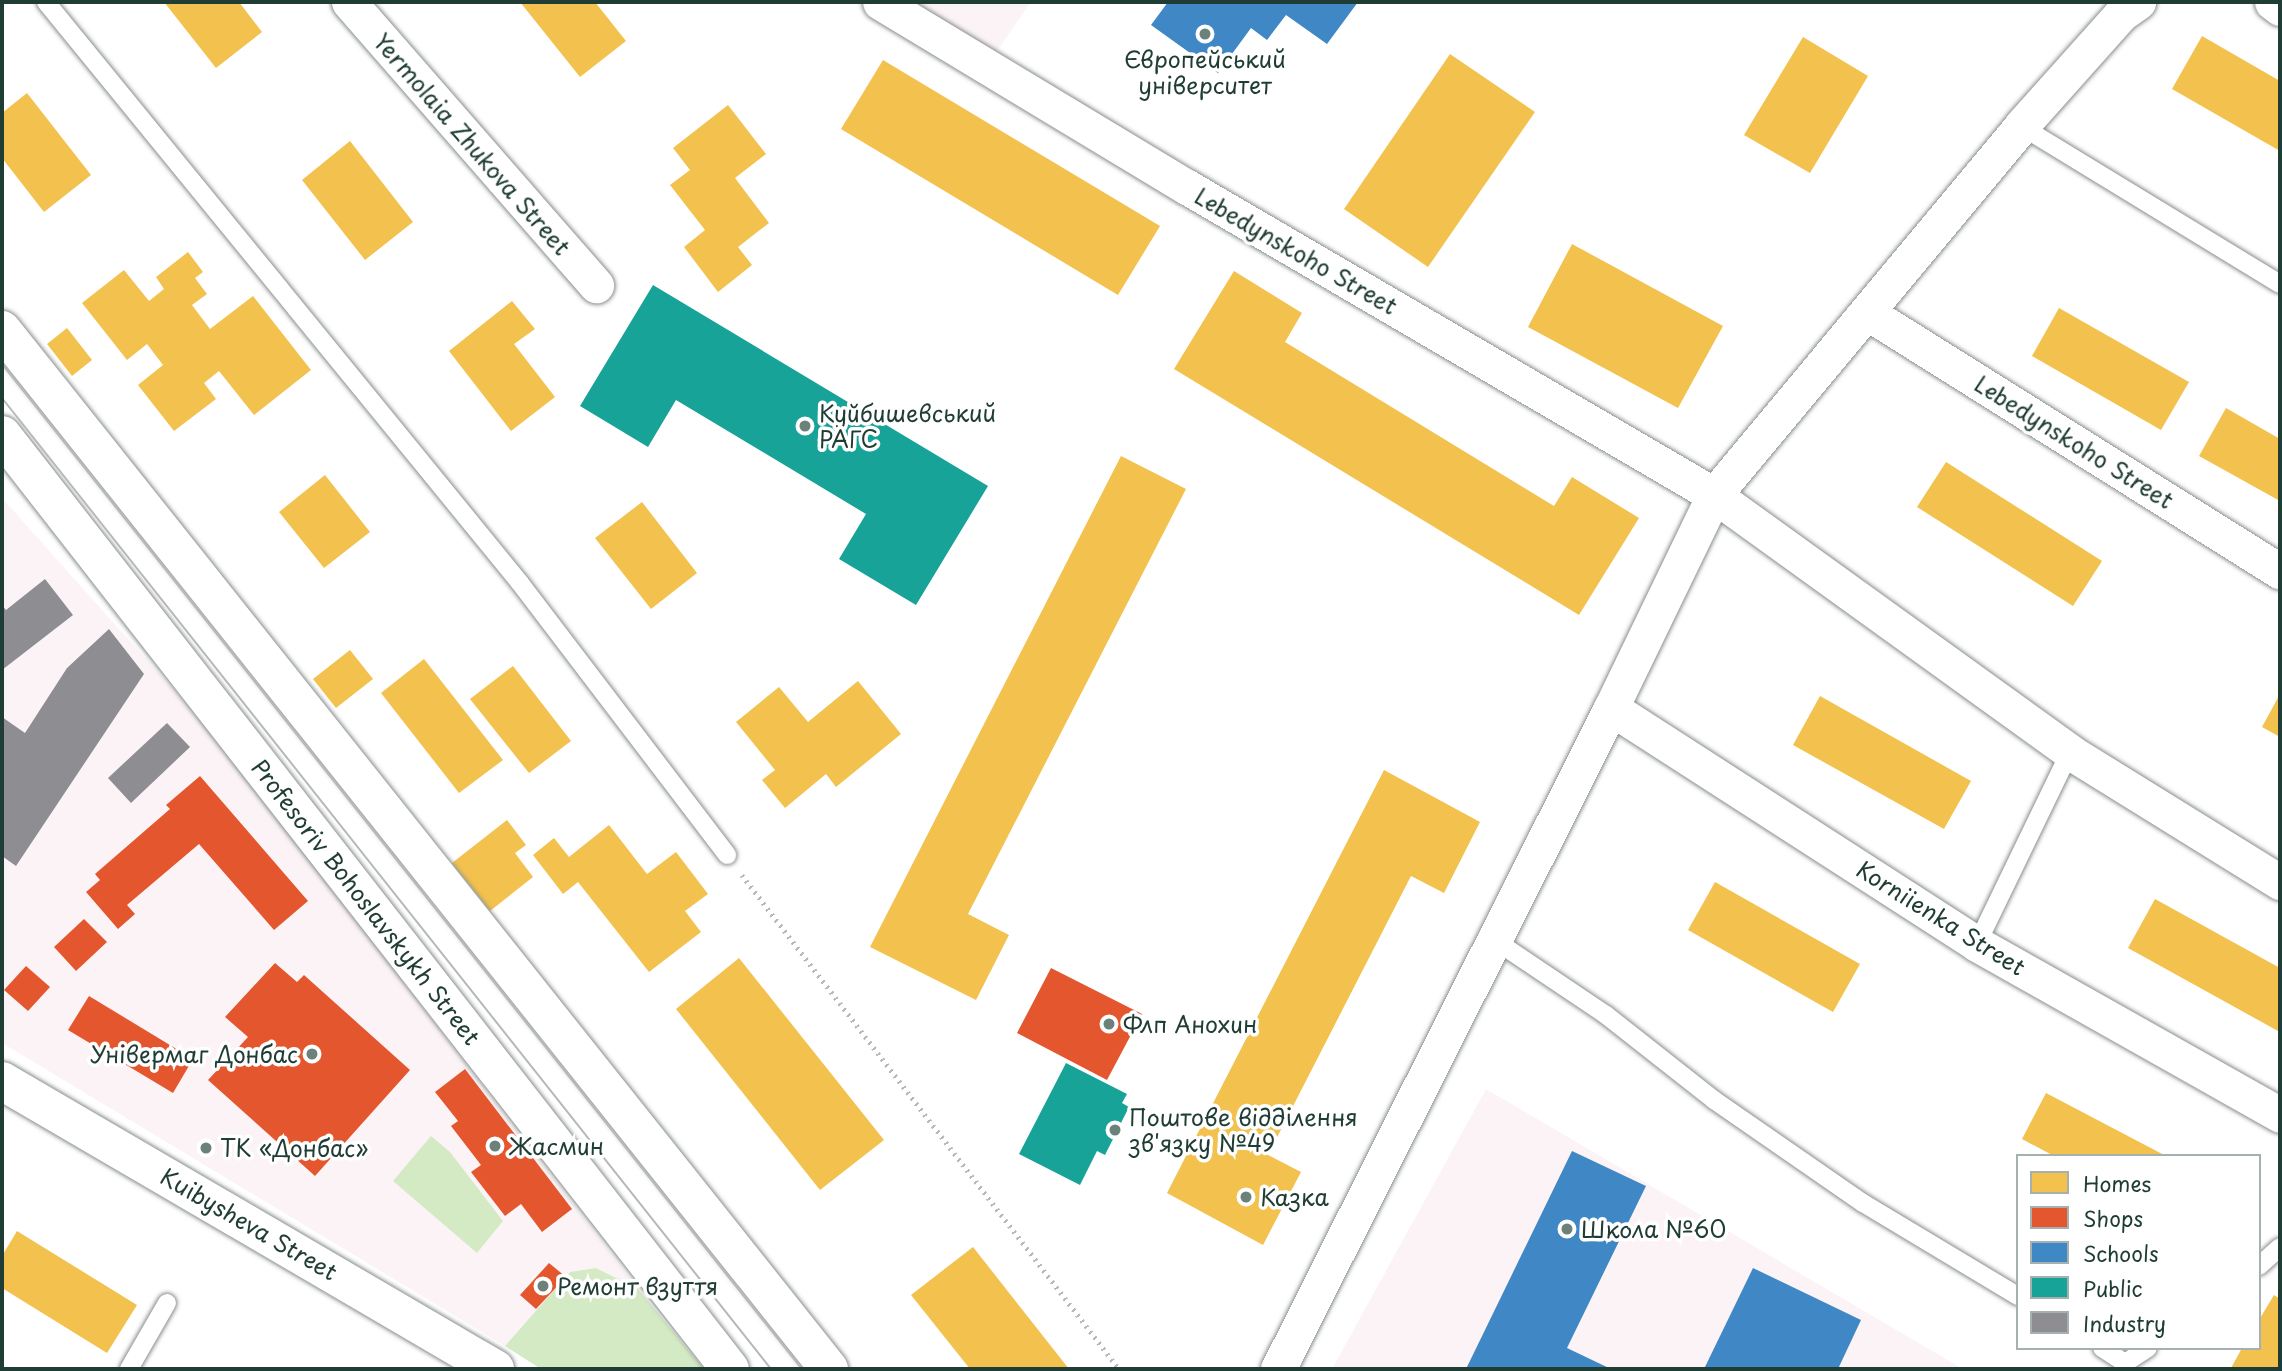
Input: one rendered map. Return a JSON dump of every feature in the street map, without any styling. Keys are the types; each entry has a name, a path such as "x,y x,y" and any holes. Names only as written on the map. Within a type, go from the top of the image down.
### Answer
{"street":[{"name":"Yermolaia Zhukova Street","path":"349,2 596,285"},
{"name":"Lebedynskoho Street","path":"880,2 1187,187 1714,495"},
{"path":"2272,2 2280,8"},
{"path":"1278,1369 1611,708 1714,495 2122,6"},
{"name":"Lebedynskoho Street","path":"1868,313 2280,571"},
{"path":"2,330 829,1369"},
{"name":"Profesoriv Bohoslavskykh Street","path":"2,435 730,1369"},
{"path":"1714,495 2070,752 2280,882"},
{"name":"Korniienka Street","path":"1611,708 1977,944 2280,1115"},
{"name":"Kuibysheva Street","path":"2,1081 491,1368"}],"lane":[{"path":"47,2 520,583 727,855"},
{"path":"2021,126 2280,284"},
{"path":"1977,944 2070,752"},
{"path":"1493,939 1606,1015 1714,1100 1863,1203 2016,1295"},
{"path":"2261,1264 2280,1247"},
{"path":"129,1369 167,1303"},
{"path":"2105,1350 2125,1363 2145,1350"}],"path":[{"path":"727,855 1119,1369"}],"shaded area":[{"path":"898,2 1031,2 990,61"},
{"path":"2,498 214,735 638,1289 596,1268 570,1272 505,1346 2,1043"},
{"name":"Школа №60","path":"1486,1089 1963,1369 1332,1369"}],"green space":[{"path":"431,1136 450,1152 503,1221 477,1253 393,1181"},
{"path":"596,1268 638,1289 704,1369 541,1369 505,1346 570,1272"}],"building: Homes":[{"path":"164,2 239,2 262,32 216,68"},
{"path":"520,2 595,2 626,41 580,77"},
{"path":"2202,36 2280,81 2280,151 2172,89"},
{"path":"1803,37 1868,76 1810,173 1744,135"},
{"path":"1450,54 1535,112 1428,267 1344,209"},
{"path":"883,60 1160,226 1118,295 841,129"},
{"path":"27,93 91,175 44,212 2,158 2,113"},
{"path":"728,105 766,154 735,178 769,223 738,247 752,265 718,292 684,247 705,230 670,185 690,170 673,148"},
{"path":"350,141 413,222 365,260 302,180"},
{"path":"1572,244 1723,326 1678,408 1528,327"},
{"path":"188,252 203,272 195,278 207,294 192,305 210,329 253,296 311,370 254,415 219,371 204,383 216,399 174,431 138,385 163,365 147,344 127,360 82,303 124,270 149,301 164,289 156,277"},
{"path":"1234,271 1302,313 1285,342 1554,506 1572,477 1639,518 1579,615 1174,369"},
{"path":"512,301 535,329 514,344 555,397 511,431 449,351"},
{"path":"2059,308 2189,382 2161,430 2032,356"},
{"path":"67,328 92,360 72,376 47,344"},
{"path":"2226,408 2280,439 2280,501 2199,456"},
{"path":"1121,456 1186,489 968,914 1009,935 976,1000 870,947"},
{"path":"1946,462 2102,561 2073,606 1917,507"},
{"path":"325,475 370,532 324,568 279,512"},
{"path":"642,502 697,573 651,609 595,538"},
{"path":"350,650 373,679 336,708 313,679"},
{"path":"424,659 503,760 459,793 381,693"},
{"path":"513,666 571,741 529,773 470,699"},
{"path":"858,681 901,734 836,787 826,774 785,808 762,780 775,770 736,722 779,687 808,722"},
{"path":"2280,694 2280,737 2262,727"},
{"path":"1820,696 1971,781 1944,829 1793,745"},
{"path":"1384,770 1480,822 1444,893 1411,876 1268,1155 1301,1172 1263,1245 1167,1193"},
{"path":"507,820 526,845 515,853 533,877 490,911 452,863"},
{"path":"609,825 647,874 676,852 708,894 685,911 701,932 649,972 578,882 563,894 533,855 554,838 569,857"},
{"path":"1715,882 1860,964 1833,1012 1688,930"},
{"path":"2155,899 2280,968 2278,1031 2128,948"},
{"path":"739,958 884,1140 820,1190 676,1009"},
{"path":"2046,1093 2162,1154 2050,1154 2022,1139"},
{"path":"17,1231 137,1305 107,1353 2,1288 2,1256"},
{"path":"973,1247 1069,1369 970,1369 911,1295"},
{"path":"2274,1295 2280,1299 2280,1369 2231,1368 2241,1350 2261,1350 2261,1317"}],"building: Shops":[{"path":"200,776 308,901 274,930 199,844 127,905 135,914 118,929 86,892 100,880 95,874 170,809 166,805"},
{"path":"84,919 107,942 76,971 54,947"},
{"name":"Універмаг Донбас","path":"275,963 297,982 304,975 410,1070 315,1176 208,1080 248,1037 225,1017"},
{"path":"26,966 50,987 28,1011 4,990"},
{"path":"1051,968 1142,1014 1107,1080 1017,1033"},
{"path":"89,996 193,1059 173,1093 68,1030"},
{"name":"Жасмин","path":"465,1069 572,1209 542,1232 521,1204 505,1216 471,1172 481,1165 451,1126 458,1121 435,1092"},
{"name":"Ремонт взуття","path":"549,1263 566,1277 536,1309 520,1295"}],"building: Schools":[{"name":"Європейський університет","path":"1168,2 1358,2 1327,44 1286,15 1267,40 1251,28 1218,73 1151,25"},
{"path":"1572,1151 1646,1186 1567,1348 1611,1369 1466,1369"},
{"path":"1753,1268 1861,1320 1838,1369 1704,1369"}],"building: Public":[{"name":"Куйбишевський РАГС","path":"653,285 988,486 916,605 839,559 866,514 676,400 648,447 580,406"},
{"path":"1066,1063 1127,1094 1122,1103 1129,1107 1105,1155 1097,1151 1080,1185 1019,1154"}],"building: Industry":[{"path":"45,579 73,615 2,670 2,605 6,610"},
{"path":"109,629 144,674 16,866 2,856 2,717 25,733 67,668"},
{"path":"167,723 190,747 131,803 108,778"}],"tram line":[{"path":"2,364 802,1369"},
{"path":"2,398 771,1369"}],"place":[{"name":"Європейський університет","path":"1205,34"},
{"name":"Куйбишевський РАГС","path":"805,426"},
{"name":"Флп Анохин","path":"1109,1024"},
{"name":"Універмаг Донбас","path":"312,1054"},
{"name":"Поштове відділення зв'язку №49","path":"1115,1130"},
{"name":"Жасмин","path":"495,1146"},
{"name":"ТК «Донбас»","path":"206,1148"},
{"name":"Казка","path":"1246,1197"},
{"name":"Школа №60","path":"1567,1229"},
{"name":"Ремонт взуття","path":"543,1286"}]}
